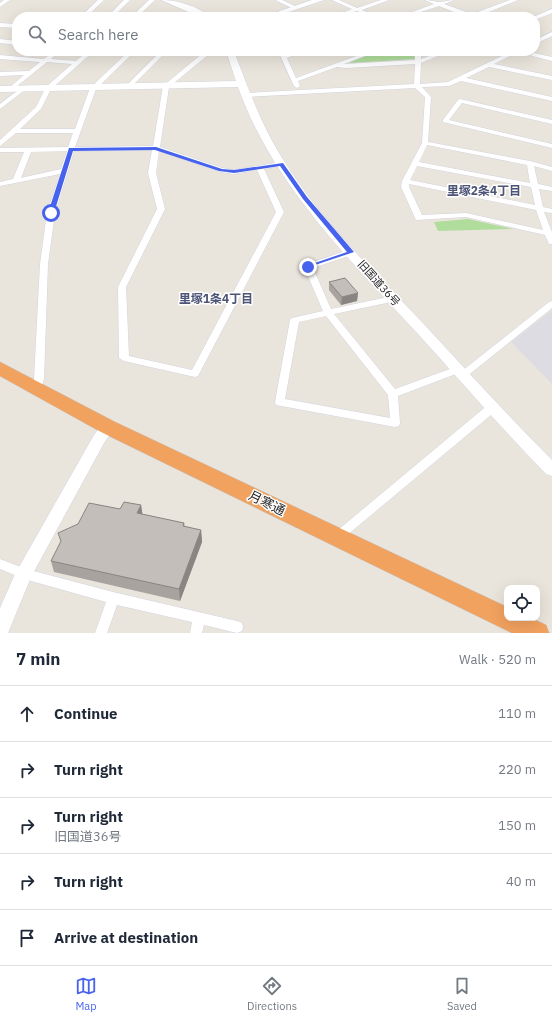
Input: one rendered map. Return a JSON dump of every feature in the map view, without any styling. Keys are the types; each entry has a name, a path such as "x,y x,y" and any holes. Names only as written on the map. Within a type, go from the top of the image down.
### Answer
{"highway":[{"name":"月寒通","path":"0,368 108,427 336,538 537,633"}],"street":[{"path":"0,5 7,0"},
{"path":"88,12 101,0"},
{"path":"115,12 126,0"},
{"path":"139,12 152,0"},
{"path":"165,0 196,12"},
{"path":"278,0 296,8"},
{"path":"283,12 320,0"},
{"path":"335,0 362,12"},
{"path":"350,12 386,0"},
{"path":"428,0 459,12"},
{"path":"416,12 451,0"},
{"path":"484,12 515,0"},
{"path":"540,16 552,11"},
{"path":"0,25 12,26"},
{"path":"540,39 552,34"},
{"path":"0,41 12,42"},
{"path":"11,89 51,56"},
{"path":"0,144 39,108 48,88 86,56"},
{"path":"36,389 39,379 44,264 51,213 77,131 93,88 127,56"},
{"path":"128,87 159,56"},
{"path":"204,56 166,86 152,173 161,209 122,287 124,358 195,374 280,212 260,168"},
{"name":"旧国道36号","path":"232,56 261,131 281,164 309,204 393,299 551,468"},
{"path":"287,56 284,57 295,80 299,93"},
{"path":"295,80 362,56"},
{"path":"418,56 417,86 428,98 425,143 406,181 405,187 419,218 466,215 548,233"},
{"path":"338,65 346,66 417,62 433,56"},
{"path":"0,89 166,86 299,93 450,84 507,56"},
{"path":"534,56 552,59"},
{"path":"0,57 78,63"},
{"path":"489,65 552,78"},
{"path":"0,74 30,73"},
{"path":"461,79 552,99"},
{"path":"0,107 23,89"},
{"path":"552,122 460,101 445,121 552,146"},
{"path":"15,131 77,131"},
{"path":"425,143 552,169"},
{"path":"0,150 156,148 221,170 234,172 281,164"},
{"path":"16,180 28,150"},
{"path":"415,163 552,189"},
{"path":"530,164 539,208 552,242"},
{"path":"0,184 64,171"},
{"path":"406,181 552,211"},
{"path":"351,252 308,267 328,313 393,394 395,423 280,402 295,320 328,313 393,299"},
{"path":"393,394 460,372 552,304"},
{"path":"336,538 493,407"},
{"path":"0,629 24,574 98,439 108,427"},
{"path":"0,564 24,574 113,598 237,627"},
{"path":"101,633 113,598"},
{"path":"196,633 199,618"}],"shaded area":[{"path":"552,310 552,384 511,342"}],"green space":[{"path":"365,56 415,56 415,59 349,62"},
{"path":"468,219 513,229 438,231 434,222"}],"building":[{"path":"345,278 358,293 342,297 329,282"},
{"path":"124,502 141,505 137,513 184,523 183,526 201,530 179,589 51,561 61,541 58,533 78,524 89,503 120,509"}],"district":[{"name":"里塚2条4丁目","path":"484,190"},
{"name":"里塚1条4丁目","path":"216,298"}],"route":[{"path":"51,213 71,149 156,148 221,170 234,172 281,164 319,216 351,252 308,267"}]}
